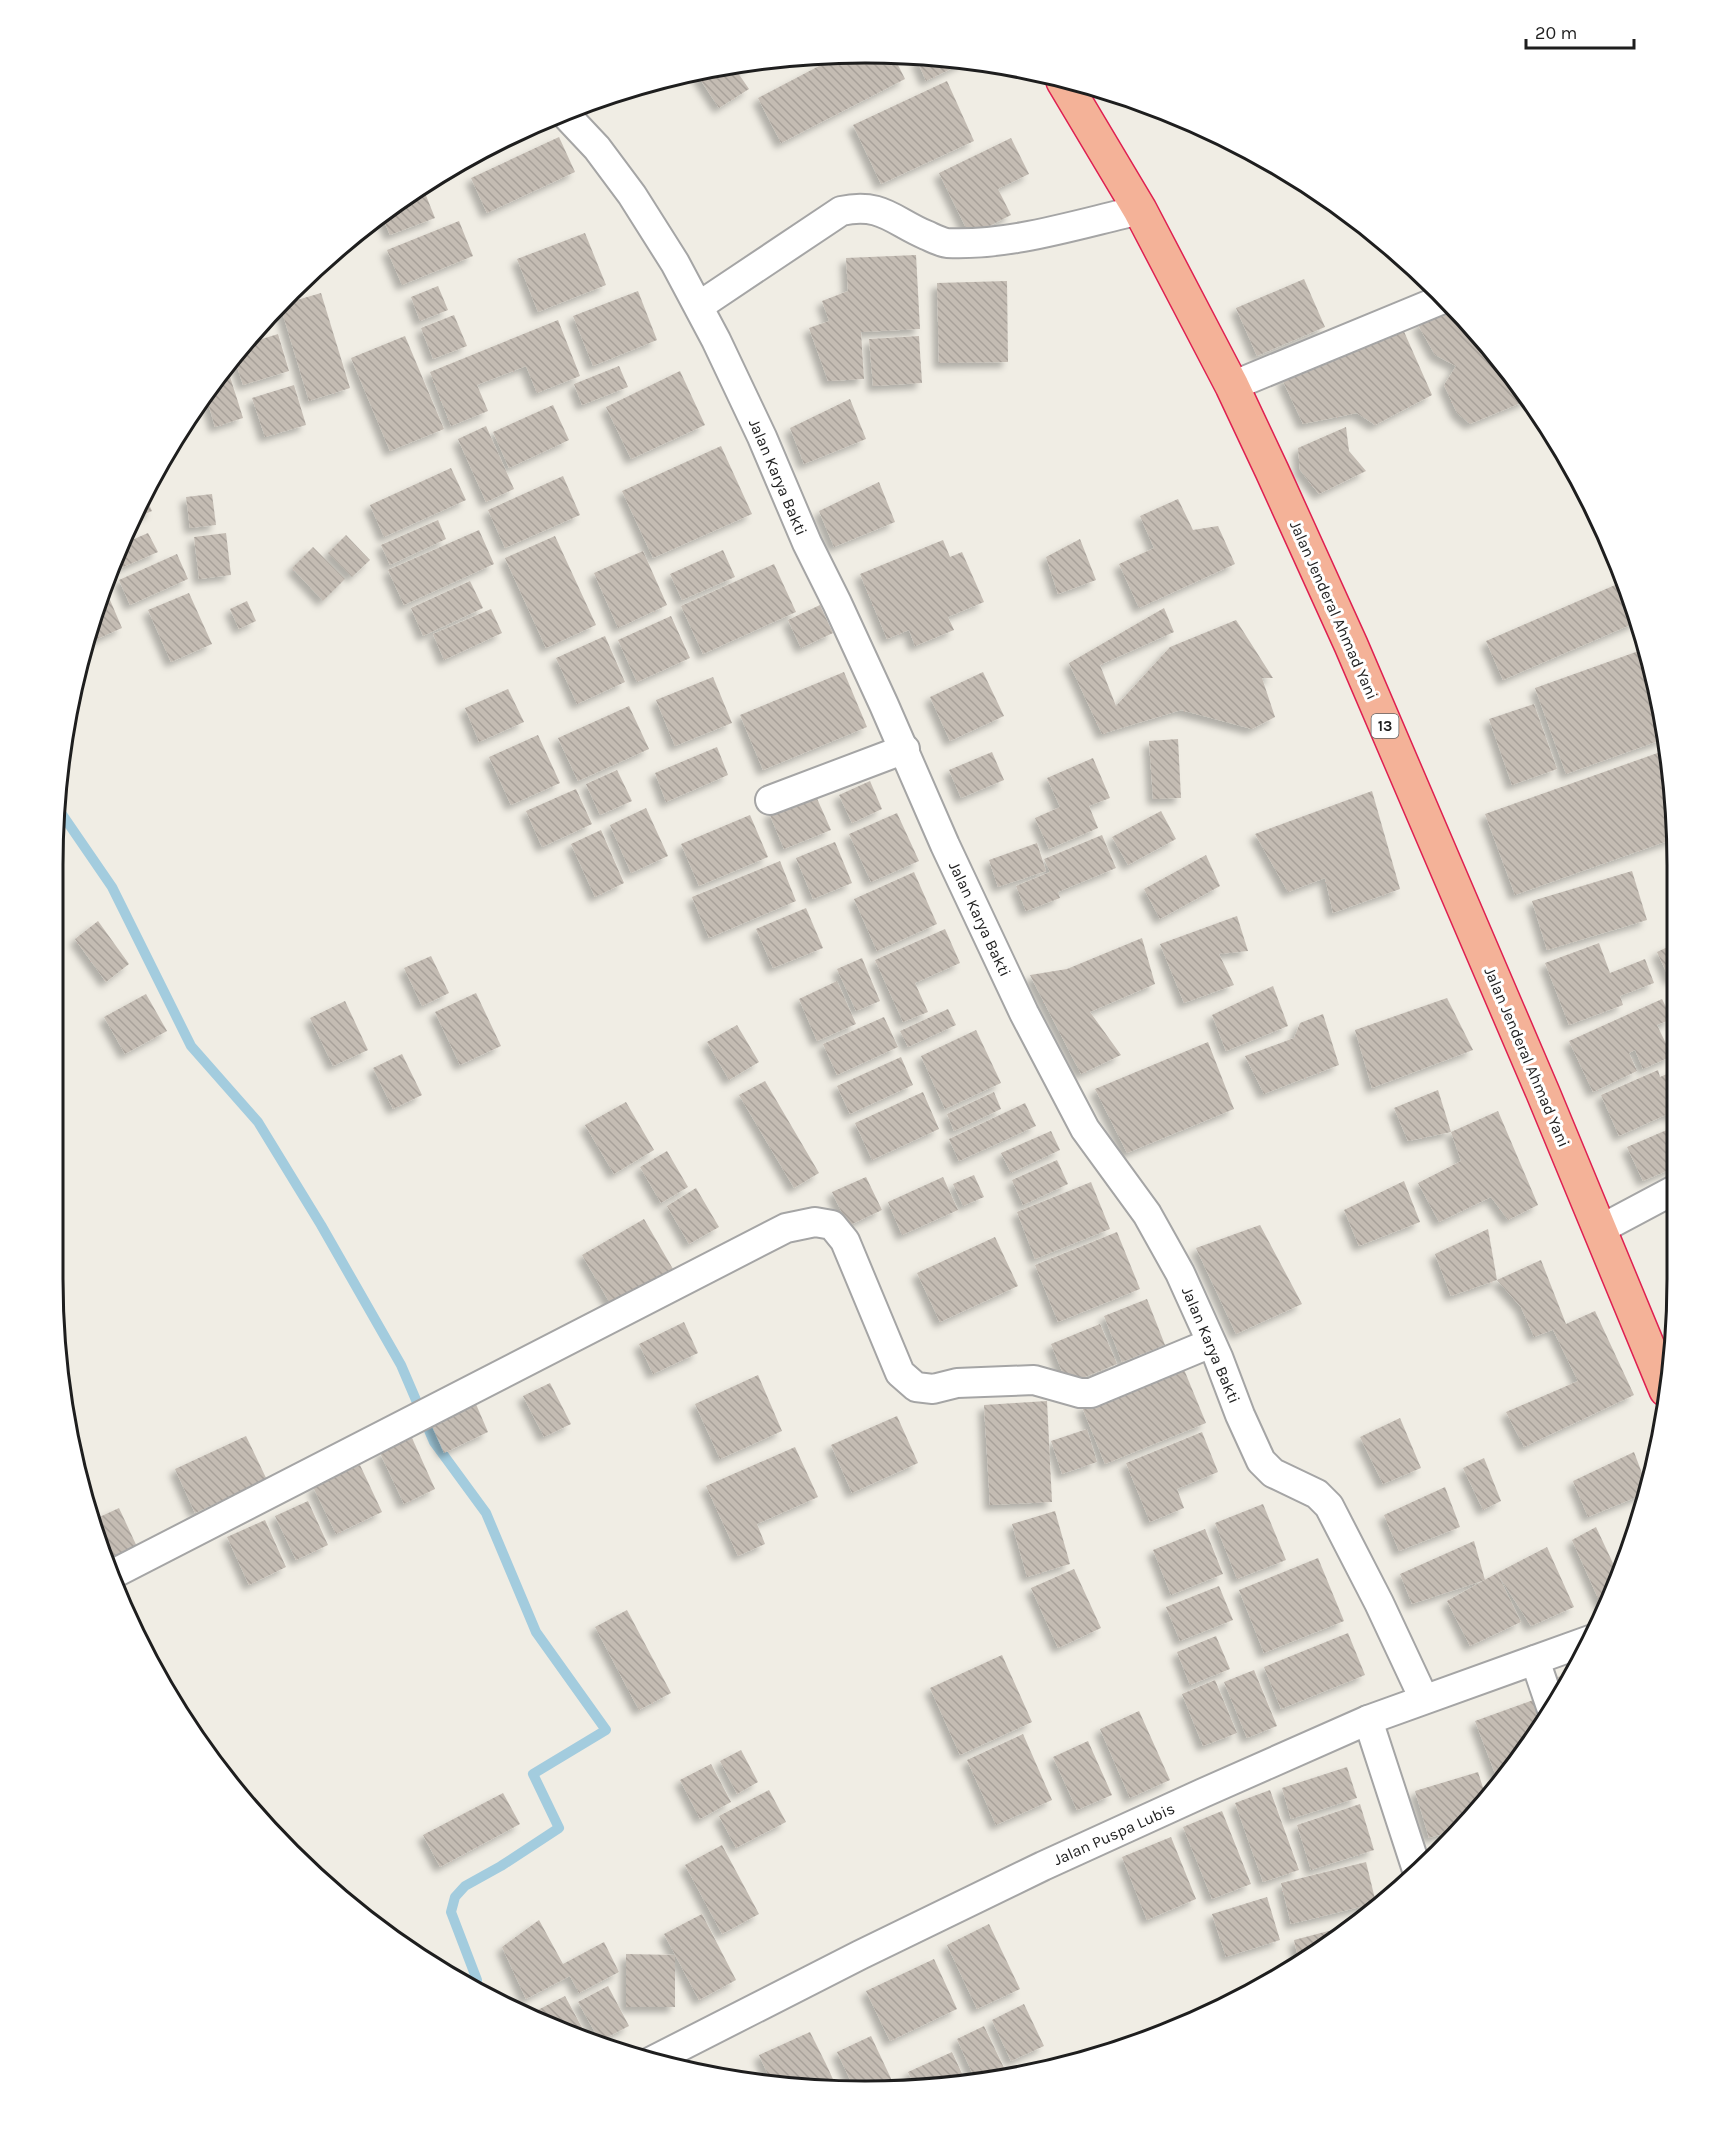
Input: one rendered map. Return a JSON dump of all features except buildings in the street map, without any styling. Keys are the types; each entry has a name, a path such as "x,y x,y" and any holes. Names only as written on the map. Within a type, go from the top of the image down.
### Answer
{"highway":[{"name":"Jalan Jenderal Ahmad Yani","path":"1068,89 1140,210 1232,386 1351,645 1538,1082 1661,1377"}],"street":[{"name":"Jalan Karya Bakti","path":"570,120 597,148 632,195 699,306 762,437 807,543 905,749 963,884 1069,1101 1085,1129 1147,1214 1180,1273 1261,1461 1273,1473 1317,1494 1324,1499 1333,1512 1380,1603 1424,1698"},
{"path":"699,306 841,211 852,208 885,212 911,229 944,243 988,243 1140,210"},
{"path":"1232,386 1436,302"},
{"path":"770,800 905,749"},
{"path":"1599,1230 1667,1194"},
{"path":"119,1571 786,1228 815,1222 832,1226 845,1240 900,1373 916,1388 933,1389 957,1383 1034,1380 1080,1394 1091,1394 1211,1343"},
{"name":"Jalan Puspa Lubis","path":"663,2055 860,1955 1043,1866 1368,1720 1579,1644"},
{"path":"1535,1660 1548,1699"},
{"path":"1368,1720 1415,1863"}],"waterway":[{"path":"65,818 112,887 191,1046 258,1122 321,1225 401,1365 434,1442 486,1513 536,1632 606,1730 533,1774 559,1828 501,1866 465,1886 455,1897 451,1912 477,1981"}]}
